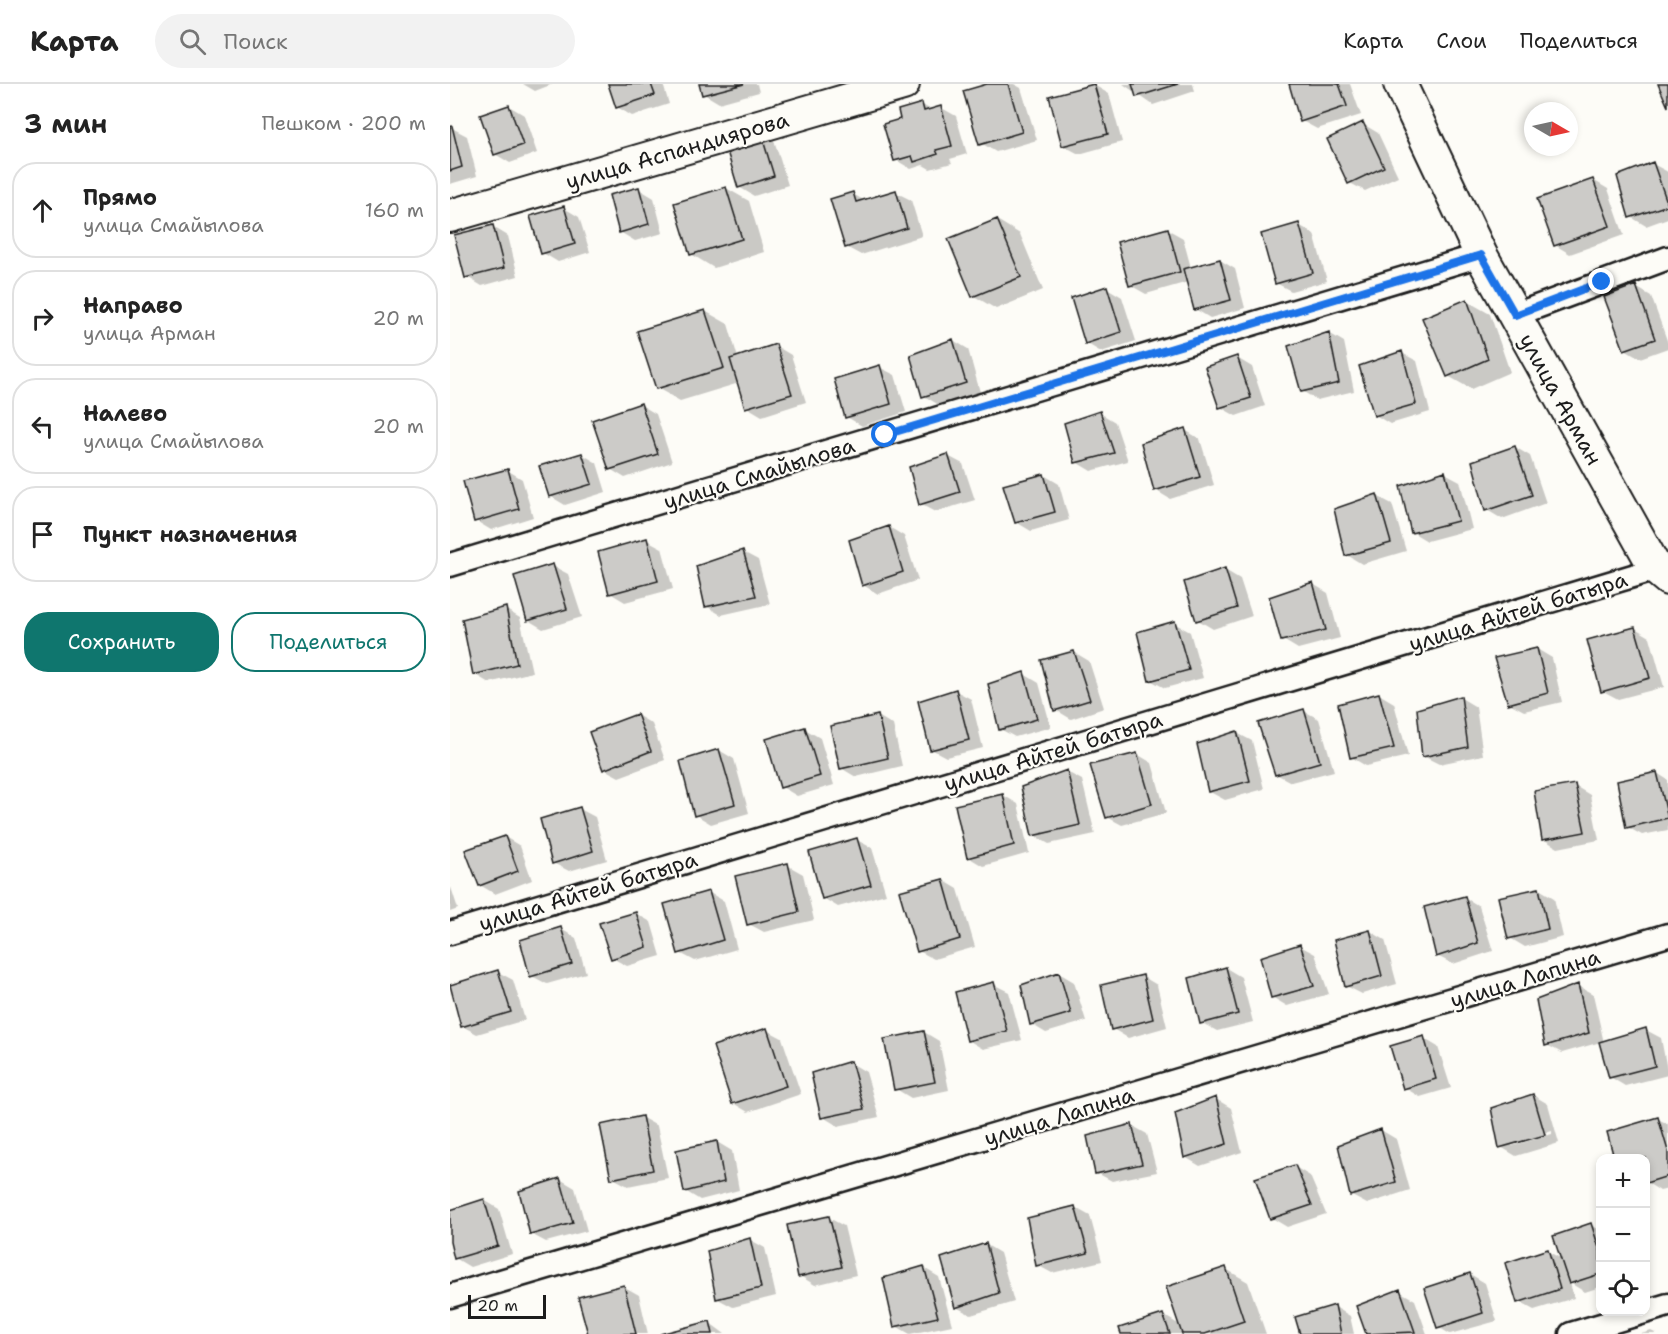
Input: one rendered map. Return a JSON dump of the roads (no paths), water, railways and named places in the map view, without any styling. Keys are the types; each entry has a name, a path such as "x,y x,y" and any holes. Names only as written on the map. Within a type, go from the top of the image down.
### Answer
{"street":[{"name":"улица Аспандиярова","path":"450,216 903,84"},
{"name":"улица Арман","path":"1400,84 1481,255 1662,574"},
{"name":"улица Смайылова","path":"450,565 1481,255"},
{"path":"1515,315 1668,258"},
{"name":"улица Айтей батыра","path":"450,933 1662,574"},
{"name":"улица Лапина","path":"450,1296 1668,935"},
{"path":"1571,1334 1668,1305"}]}
